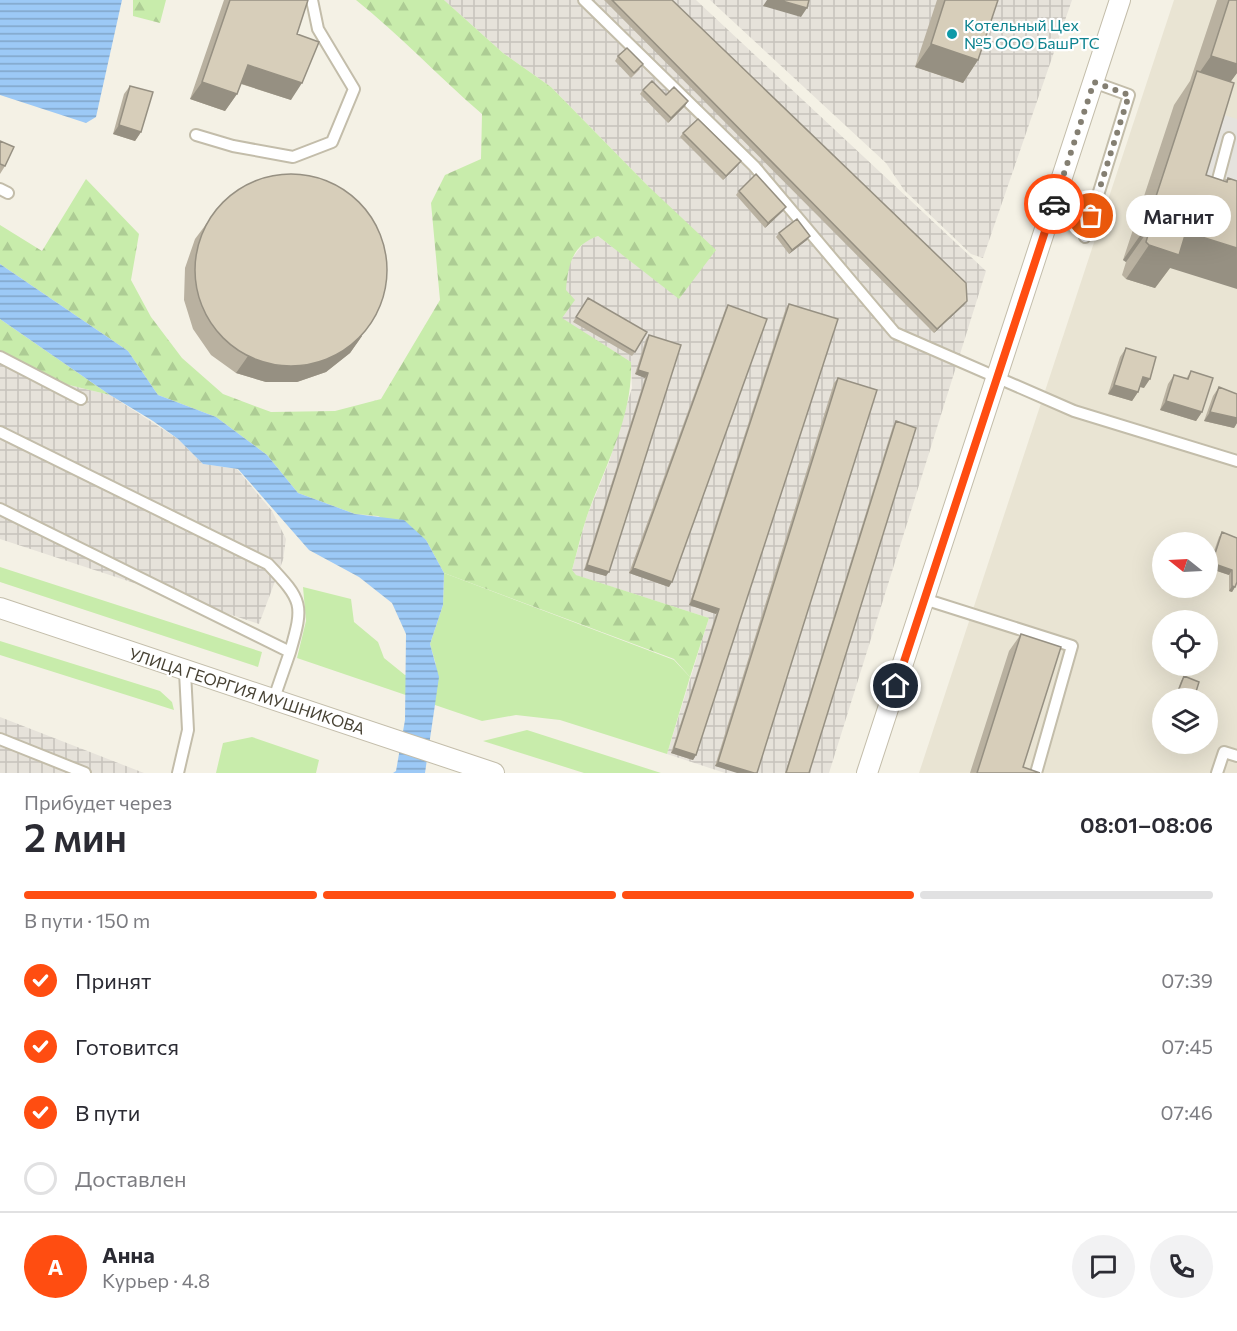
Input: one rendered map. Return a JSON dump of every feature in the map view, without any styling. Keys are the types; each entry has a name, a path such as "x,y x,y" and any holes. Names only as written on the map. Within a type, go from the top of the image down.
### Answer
{"street":[{"path":"867,773 1120,0"},
{"name":"УЛИЦА ГЕОРГИЯ МУШНИКОВА","path":"0,608 185,672 494,773"}],"lane":[{"path":"196,135 233,146 293,157 332,142 354,89 318,29 312,0"},
{"path":"584,0 754,166 895,333 1074,411 1237,461"},
{"path":"1085,237 1129,95 1094,82"},
{"path":"1228,138 1217,183 1237,190"},
{"path":"0,357 81,399"},
{"path":"0,432 268,564 298,599 300,608 300,617 290,652 273,701"},
{"path":"0,509 290,652"},
{"path":"924,599 1072,646 1036,773"},
{"path":"178,773 188,730 185,672"},
{"path":"0,739 85,773"},
{"path":"1217,773 1224,752 1237,756"}],"shaded area":[{"path":"444,0 696,0 986,271 829,773 725,773 667,754 709,618 575,575 572,570 587,516 609,462 632,388 631,362 562,319 568,264 586,240 598,236 679,298 648,186 551,87 503,53"},
{"path":"710,0 1072,0 983,258 971,254 904,190 886,163"},
{"path":"1174,0 1237,0 1237,773 919,773"},
{"path":"1211,111 1237,119 1237,223 1181,204"},
{"path":"0,360 65,384 110,395 178,439 203,464 237,469 272,511 286,539 283,560 259,624 0,539"},
{"path":"0,717 144,773 0,773"}],"green space":[{"path":"133,0 166,0 160,23 133,16"},
{"path":"356,0 444,0 503,53 551,87 648,186 716,250 679,299 598,236 582,245 573,257 566,290 575,300 562,318 631,362 628,402 623,422 587,516 572,570 576,575 709,618 690,677 674,659 444,573 426,540 378,516 355,514 298,493 267,455 216,417 158,395 128,351 0,264 0,225 42,251 86,179 139,234 131,280 151,317 182,358 223,394 271,412 335,411 381,399 440,300 431,203 445,175 481,159 482,114"},
{"path":"0,319 110,395 65,384 0,360"},
{"path":"0,567 262,652 258,667 0,582"},
{"path":"444,573 674,660 690,677 667,754 560,720 516,715 482,721 297,658 306,621 303,587 351,599 354,622 378,642 384,658 405,675 436,665 430,644 443,605"},
{"path":"0,641 160,691 172,702 174,710 0,655"},
{"path":"527,730 661,773 584,773 483,741"},
{"path":"252,737 319,760 316,773 216,773 223,743"}],"water":[{"path":"0,0 122,0 96,117 86,123 0,95"},
{"path":"0,264 128,351 158,395 216,417 267,455 298,493 355,514 404,520 426,540 444,573 443,605 430,644 439,677 425,773 393,773 396,771 405,720 406,634 392,603 359,577 309,550 238,469 203,464 178,439 153,421 110,395 0,319"}],"building":[{"path":"230,0 308,0 297,34 319,42 302,83 248,65 237,94 202,82"},
{"path":"612,0 672,0 966,283 967,301 937,329"},
{"path":"779,0 809,0 807,8"},
{"path":"945,0 998,0 978,60 931,44"},
{"path":"1229,0 1237,0 1237,64 1211,56"},
{"path":"627,48 643,64 634,73 618,56"},
{"path":"1197,71 1234,83 1206,175 1227,182 1228,178 1237,181 1237,248 1186,232 1179,255 1149,245 1146,242 1150,228 1146,227"},
{"path":"652,81 666,95 674,87 688,101 671,118 643,90"},
{"path":"130,86 153,92 141,132 119,125"},
{"path":"698,119 741,161 726,176 683,133"},
{"path":"0,141 14,147 5,166 0,164"},
{"path":"291,174 328,181 359,202 380,233 387,270 380,307 359,338 328,359 291,366 254,359 223,338 202,307 195,270 202,233 223,202 254,181"},
{"path":"756,174 786,207 768,223 739,191"},
{"path":"797,219 810,236 792,250 779,233"},
{"path":"588,298 647,332 635,352 576,317"},
{"path":"789,304 838,319 696,755 674,748 719,609 692,600"},
{"path":"728,305 767,319 672,582 633,568"},
{"path":"649,335 681,345 609,572 587,565 648,373 638,370"},
{"path":"1126,348 1156,357 1150,379 1143,377 1138,392 1114,385"},
{"path":"1191,371 1213,378 1202,412 1166,401 1174,375 1188,379"},
{"path":"838,378 877,390 757,773 754,773 718,762"},
{"path":"1219,387 1237,394 1237,418 1210,412"},
{"path":"896,421 916,428 809,773 786,773"},
{"path":"1222,532 1237,538 1235,587 1232,586 1232,570 1218,565 1218,544"},
{"path":"1021,634 1061,647 1023,767 1040,773 977,773"},
{"path":"1184,676 1199,682 1197,688 1179,688"}],"way so far":[{"path":"1054,204 1094,82 1129,95 1091,216"}],"place":[{"name":"Котельный Цех №5 ООО БашРТС","path":"952,34"},
{"name":"Магнит","path":"1091,216"}],"route":[{"path":"896,686 1054,204"}]}
